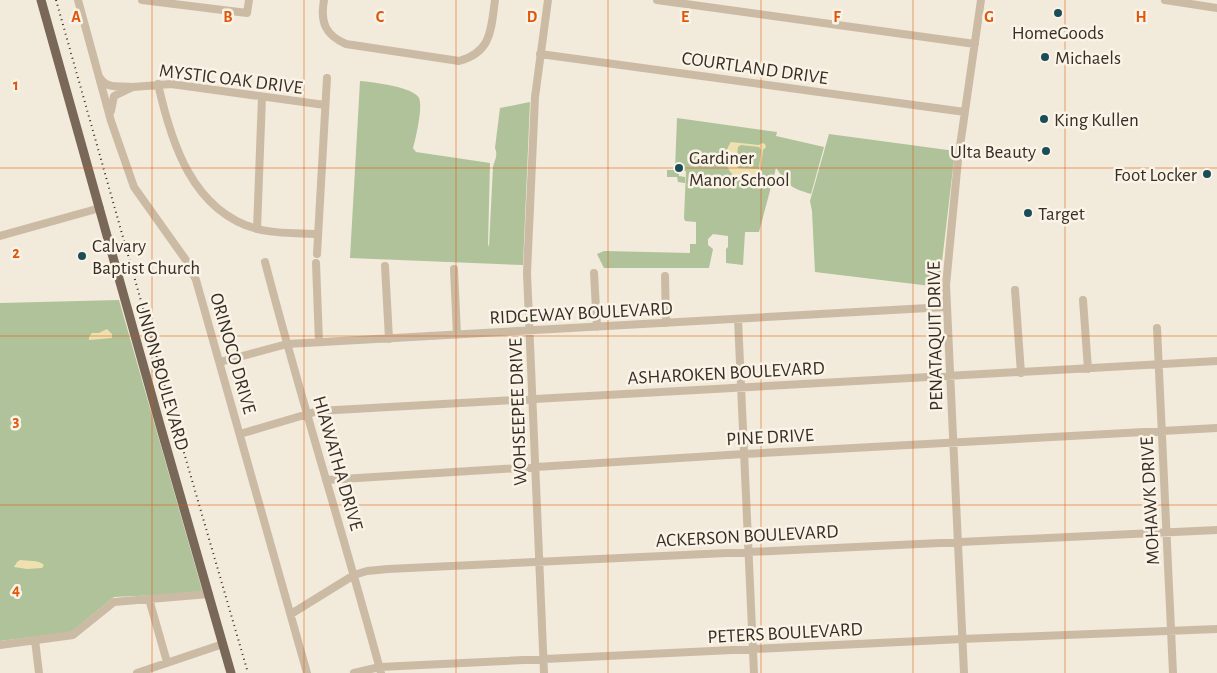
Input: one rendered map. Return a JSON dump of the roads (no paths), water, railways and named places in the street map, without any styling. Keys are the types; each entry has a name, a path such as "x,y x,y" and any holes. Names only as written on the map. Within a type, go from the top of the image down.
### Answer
{"main road":[{"name":"UNION BOULEVARD","path":"41,0 159,424 231,673"}],"street":[{"name":"ORINOCO DRIVE","path":"78,0 111,121 134,187 188,263 196,280 307,673"},
{"path":"142,0 247,13 249,0"},
{"path":"324,0 323,20 334,39 346,44 459,61 470,58 486,44 490,35 495,0"},
{"name":"WOHSEEPEE DRIVE","path":"544,673 527,273 535,97 548,0"},
{"path":"657,0 974,44"},
{"name":"PENATAQUIT DRIVE","path":"964,673 946,307 947,276 958,160 981,0"},
{"path":"1165,0 1217,8"},
{"name":"COURTLAND DRIVE","path":"540,54 965,112"},
{"name":"MYSTIC OAK DRIVE","path":"98,74 104,83 111,87 171,84 325,106"},
{"path":"317,254 327,78"},
{"path":"158,84 182,162 195,185 210,202 228,216 257,229 281,233 318,234"},
{"name":"MYSTIC OAK DRIVE","path":"111,121 114,96 133,87"},
{"path":"257,229 262,97"},
{"path":"0,236 100,208"},
{"name":"HIAWATHA DRIVE","path":"265,262 286,344 308,414 381,670"},
{"path":"316,263 319,342"},
{"path":"385,266 388,339"},
{"path":"454,268 457,335"},
{"path":"594,274 597,327"},
{"path":"664,276 666,323"},
{"path":"1015,290 1020,372"},
{"path":"1082,300 1088,369"},
{"name":"RIDGEWAY BOULEVARD","path":"220,362 286,344 946,307"},
{"path":"738,319 754,673"},
{"name":"MOHAWK DRIVE","path":"1157,328 1172,673"},
{"name":"ASHAROKEN BOULEVARD","path":"240,434 318,411 1217,361"},
{"name":"PINE DRIVE","path":"326,480 744,454 1217,428"},
{"name":"ACKERSON BOULEVARD","path":"291,614 354,575 368,571 388,569 1217,530"},
{"path":"0,645 73,635 114,602 209,594"},
{"path":"149,599 167,662"},
{"name":"PETERS BOULEVARD","path":"354,673 544,660 753,649 1217,629"},
{"path":"35,640 39,673"},
{"path":"137,673 223,644"}],"railway":[{"path":"56,0 248,673"}],"place":[{"name":"HomeGoods","path":"1058,13"},
{"name":"Michaels","path":"1045,57"},
{"name":"King Kullen","path":"1044,119"},
{"name":"Ulta Beauty","path":"1046,151"},
{"name":"Gardiner Manor School","path":"679,168"},
{"name":"Foot Locker","path":"1207,174"},
{"name":"Target","path":"1028,213"},
{"name":"Calvary Baptist Church","path":"82,256"}]}
